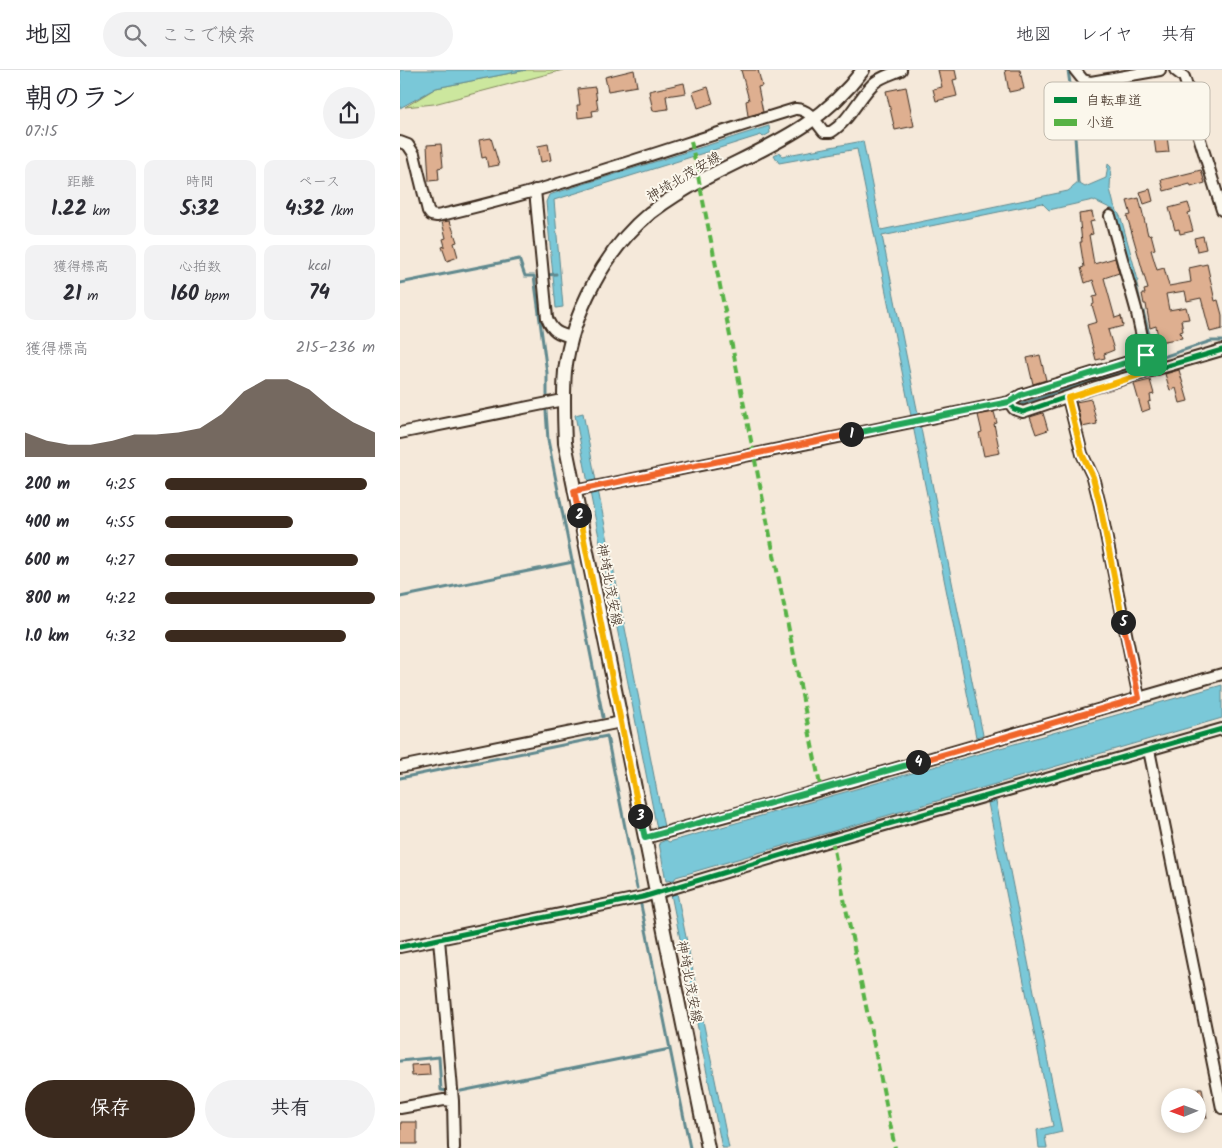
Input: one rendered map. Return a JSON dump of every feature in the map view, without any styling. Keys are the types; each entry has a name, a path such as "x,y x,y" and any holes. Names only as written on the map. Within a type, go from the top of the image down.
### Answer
{"main road":[{"name":"神埼北茂安線","path":"708,1148 661,891 650,837 621,722 565,443 563,400 566,369 572,337 583,307 601,270 624,240 650,213 700,181 770,147 814,120 852,85 863,70"}],"street":[{"path":"400,142 408,145 414,154 428,211 431,215 437,216 480,207 794,109 806,111 824,132 831,132 848,117 872,84 901,70"},
{"path":"1076,70 1083,80 1091,82 1160,70"},
{"path":"1178,71 1185,82"},
{"path":"1200,140 1222,210"},
{"path":"535,190 547,318 551,328 559,334 572,337"},
{"path":"1110,216 1149,362"},
{"path":"1009,402 1014,409 1023,412 1068,398 1149,362 1222,350"},
{"path":"574,491 1009,402 1021,395 1138,359 1149,362"},
{"path":"1068,398 1082,454 1093,477 1100,505 1139,698"},
{"path":"400,433 563,400"},
{"path":"650,837 1222,674"},
{"path":"400,767 621,722"},
{"path":"400,947 661,891 1222,728"},
{"path":"1149,750 1222,1108"},
{"path":"439,939 453,1101 454,1148"},
{"path":"400,1108 444,1100 453,1101"}],"green space":[{"path":"526,70 563,70 434,104 405,107 436,88"}],"water":[{"path":"400,70 526,70 436,88 400,108"},
{"path":"769,126 770,133 763,137 761,135 554,200 563,307 556,308 546,202 549,195"},
{"path":"863,141 881,230 1068,191 1078,183 1085,187 1106,178 1108,164 1111,167 1110,189 1114,205 1121,218 1138,280 1135,286 1114,210 1093,200 1049,210 1042,203 882,236 983,735 976,737 857,149 779,163 774,155 780,152 782,156"},
{"path":"583,413 596,481 588,483 575,415"},
{"path":"598,490 664,827 657,829 590,492"},
{"path":"1222,685 1222,718 666,881 659,843 666,840 669,842"},
{"path":"996,801 1062,1132 1045,1136 1047,1148 1039,1148 1037,1130 1053,1126 988,803"},
{"path":"677,893 729,1148 722,1148 671,894"}],"building":[{"path":"634,70 637,86 608,91 605,77"},
{"path":"741,70 758,70 762,86 758,87 763,112 748,116 746,101 749,100"},
{"path":"938,70 955,70 957,79 953,80 957,96 936,101 933,89 942,87"},
{"path":"1005,70 1020,70 1024,89 1009,92"},
{"path":"684,83 686,93 666,96 668,109 653,111 649,91"},
{"path":"595,87 598,110 592,111 593,116 578,118 577,105 580,105 578,89"},
{"path":"708,87 713,103 698,108 693,92"},
{"path":"906,87 914,126 895,130 886,91"},
{"path":"491,138 499,165 488,167 486,157 482,158 479,140"},
{"path":"1154,140 1167,140 1169,152 1156,153"},
{"path":"441,144 443,167 438,168 439,180 429,181 427,145"},
{"path":"548,144 551,160 541,162 538,146"},
{"path":"1201,170 1205,183 1191,187 1190,184 1164,191 1161,180"},
{"path":"1150,189 1153,201 1144,204 1140,192"},
{"path":"1139,198 1148,235 1151,234 1155,249 1151,250 1157,270 1164,268 1169,286 1191,282 1189,268 1207,264 1215,301 1218,300 1222,315 1222,329 1210,332 1201,298 1187,301 1185,291 1166,294 1169,310 1186,307 1189,319 1181,320 1183,331 1180,332 1182,338 1159,342 1156,326 1150,328 1146,304 1144,304 1142,294 1145,294 1144,290 1148,289 1127,216 1131,215 1127,201"},
{"path":"1188,203 1191,212 1188,213 1193,231 1180,234 1179,229 1175,230 1169,208"},
{"path":"1092,212 1094,221 1090,222 1093,234 1089,235 1094,264 1115,258 1119,273 1104,278 1115,318 1121,316 1123,326 1108,330 1114,350 1104,354 1105,358 1096,360 1087,325 1097,322 1092,305 1094,304 1093,297 1098,296 1093,280 1085,283 1081,268 1084,267 1080,242 1082,242 1079,214"},
{"path":"450,221 457,242 454,243 458,257 447,261 442,247 445,246 443,239 446,238 442,222"},
{"path":"1203,236 1206,249 1197,251 1194,238"},
{"path":"1040,355 1046,380 1033,384 1027,358"},
{"path":"1179,370 1188,401 1180,403 1176,388 1170,390 1165,374"},
{"path":"1150,380 1154,394 1150,395 1151,401 1148,402 1150,409 1142,412 1134,384"},
{"path":"1091,399 1097,424 1082,427 1076,402"},
{"path":"994,412 997,423 994,424 1000,453 984,456 979,433 982,432 978,415"},
{"path":"1043,413 1048,430 1036,434 1030,417"},
{"path":"429,1064 430,1075 412,1076 411,1065"},
{"path":"401,1122 417,1122 417,1144 401,1144"}],"waterway":[{"path":"1068,70 1070,82"},
{"path":"1075,140 1078,183"},
{"path":"400,283 519,259 525,276 534,276 547,373 547,395"},
{"path":"548,275 556,274"},
{"path":"1136,284 1140,302"},
{"path":"1143,311 1155,359"},
{"path":"1022,404 1211,341 1222,341"},
{"path":"546,411 548,440 603,717"},
{"path":"400,597 573,562"},
{"path":"400,778 607,736 637,888"},
{"path":"641,905 690,1148"},
{"path":"461,1091 670,1049"},
{"path":"400,1061 439,1057 441,1090 447,1091"}],"marked path":[{"path":"691,141 821,790"},
{"path":"832,840 895,1148"}],"cycle path":[{"path":"574,491 1009,402 1014,409 1023,412 1096,387 1222,350"},
{"path":"400,947 643,897 832,840 1222,729"}],"route":[{"path":"1146,355 1152,371 1096,387 1068,398 1082,454 1093,477 1100,505 1139,698 821,790 645,838 574,491 1009,402 1021,395 1146,355"}]}
